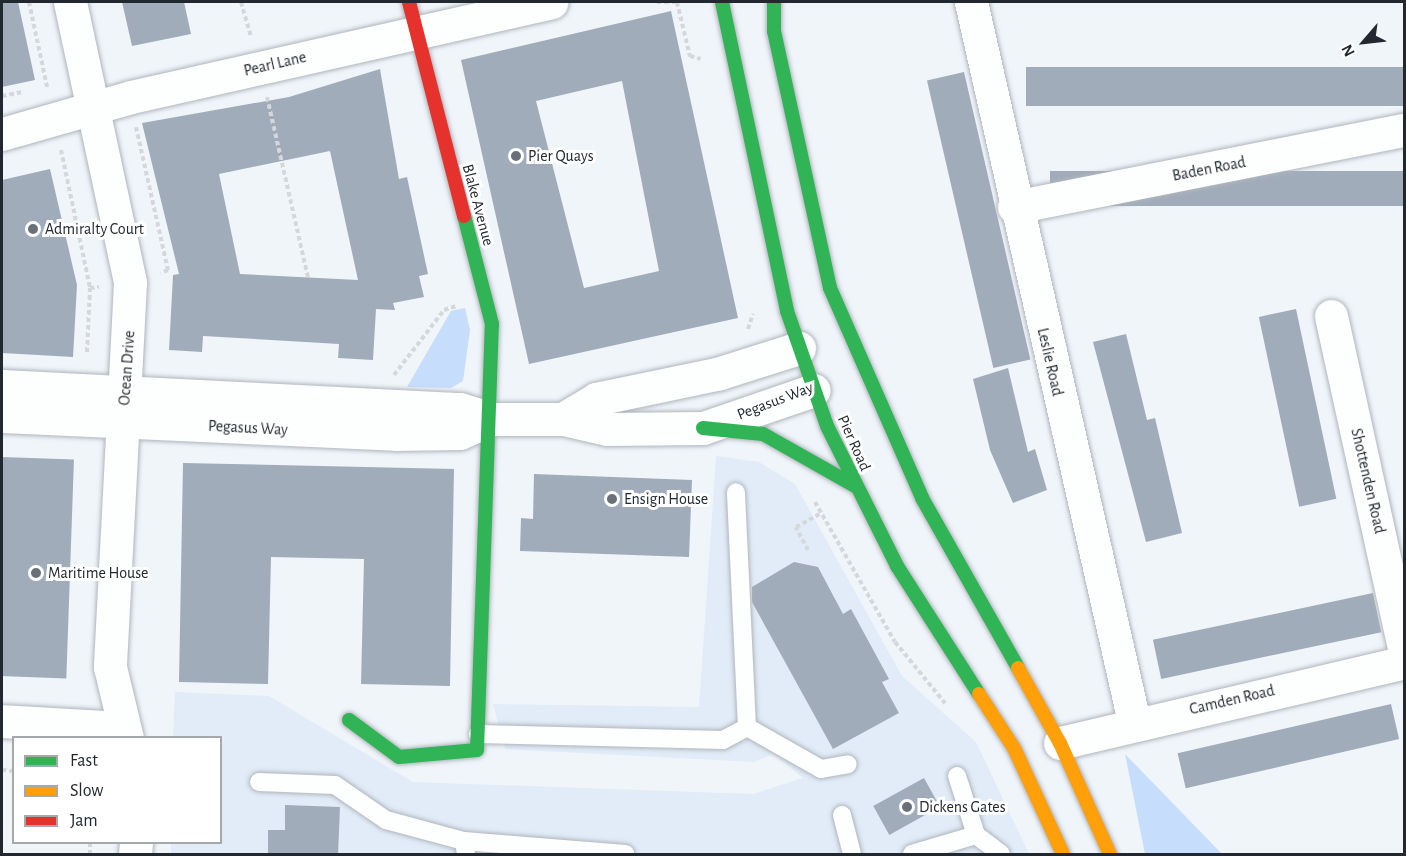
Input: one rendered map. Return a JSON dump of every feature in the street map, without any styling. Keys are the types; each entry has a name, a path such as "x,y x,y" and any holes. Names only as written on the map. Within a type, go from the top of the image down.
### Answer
{"main road":[{"name":"Pier Road","path":"722,2 770,240 822,382 855,486 897,566 1014,748 1064,855"},
{"path":"774,2 774,31 830,288 848,354 922,498 1060,743 1110,855"},
{"name":"Blake Avenue","path":"412,17 492,324 492,419"},
{"path":"350,720 399,756 477,750 492,419"},
{"path":"704,428 763,434 855,486"}],"street":[{"name":"Ocean Drive","path":"70,2 95,110 130,283 110,667 125,733"},
{"name":"Pearl Lane","path":"2,134 95,110 130,97 262,67 412,17 551,2"},
{"name":"Leslie Road","path":"971,2 1014,207 1134,722"},
{"name":"Baden Road","path":"1014,207 1404,130"},
{"name":"Shottenden Road","path":"1330,315 1404,647"},
{"path":"564,419 596,399 720,373 810,349"},
{"name":"Pegasus Way","path":"2,386 124,407 395,434 460,433 492,419 564,419 607,429 704,428 822,382"},
{"name":"Pegasus Way","path":"2,416 124,407"},
{"name":"Camden Road","path":"1060,743 1134,722 1404,662"},
{"path":"2,721 125,733"}],"lane":[{"path":"736,492 747,727"},
{"path":"478,734 723,740 747,727"},
{"path":"747,727 821,769 848,764"},
{"path":"957,776 976,835 1000,855"},
{"path":"259,782 335,785 386,820 465,848 625,855"},
{"path":"842,816 852,855"},
{"path":"912,855 976,835"}],"path":[{"path":"657,2 677,2 690,56 704,59"},
{"path":"262,67 308,278"},
{"path":"130,97 168,270 157,274"},
{"path":"390,379 444,310 468,302"},
{"path":"807,491 895,642 921,680 951,708"},
{"path":"808,550 796,527 821,513"}],"shaded area":[{"path":"465,308 470,330 463,381 451,388 407,387 451,311"},
{"path":"716,456 759,462 795,484 902,676 976,742 1029,854 171,854 171,844 222,844 222,736 173,736 175,692 269,696 413,782 753,794 803,778 773,754 754,762 505,749 493,704 699,707"},
{"path":"1125,754 1222,854 1145,854"}],"building":[{"path":"2,2 18,2 35,80 2,87"},
{"path":"122,2 184,2 191,34 132,46"},
{"name":"Pier Quays","path":"671,11 738,318 529,364 461,60","holes":["622,81 659,271 584,288 536,101"]},
{"path":"1026,67 1404,67 1404,106 1026,106"},
{"path":"380,69 399,179 407,177 428,274 419,276 424,297 393,303 395,310 376,309 373,360 338,358 339,344 203,336 202,352 169,350 173,275 179,274 142,123 289,97","holes":["330,151 358,280 240,274 219,174"]},
{"path":"964,72 1030,359 993,368 927,81"},
{"name":"Admiralty Court","path":"50,169 77,285 73,357 2,353 2,180"},
{"path":"1050,171 1404,171 1404,206 1050,206"},
{"path":"1296,309 1336,499 1299,507 1259,317"},
{"path":"1126,334 1147,420 1155,418 1182,533 1146,542 1093,342"},
{"path":"1008,368 1028,452 1035,449 1047,490 1013,503 990,450 973,379"},
{"name":"Maritime House","path":"2,457 74,460 66,678 2,676"},
{"path":"183,463 454,469 450,686 361,684 364,559 271,557 268,684 179,682"},
{"name":"Ensign House","path":"534,474 692,480 689,557 520,551 521,518 533,519"},
{"path":"794,562 818,567 843,614 851,609 889,679 882,682 899,713 833,749 752,602 752,587"},
{"path":"1373,593 1381,632 1161,679 1153,640"},
{"path":"1391,704 1399,739 1186,788 1178,753"},
{"path":"924,778 940,807 889,835 873,806"},
{"path":"285,805 340,807 338,855 268,855 268,830 285,830"}],"traffic: fast":[{"path":"722,2 787,311 827,426 897,566 979,694"},
{"path":"774,2 774,31 830,288 922,498 1018,668"},
{"path":"349,720 399,757 477,750 492,324 464,216"},
{"path":"703,428 763,434 855,486"}],"traffic: slow":[{"path":"1018,668 1060,743 1110,854"},
{"path":"979,694 1014,748 1063,854"}],"traffic: jam":[{"path":"409,2 464,216"}],"place":[{"name":"Pier Quays","path":"516,156"},
{"name":"Admiralty Court","path":"33,229"},
{"name":"Ensign House","path":"612,499"},
{"name":"Maritime House","path":"36,573"},
{"name":"Dickens Gates","path":"907,807"}]}
